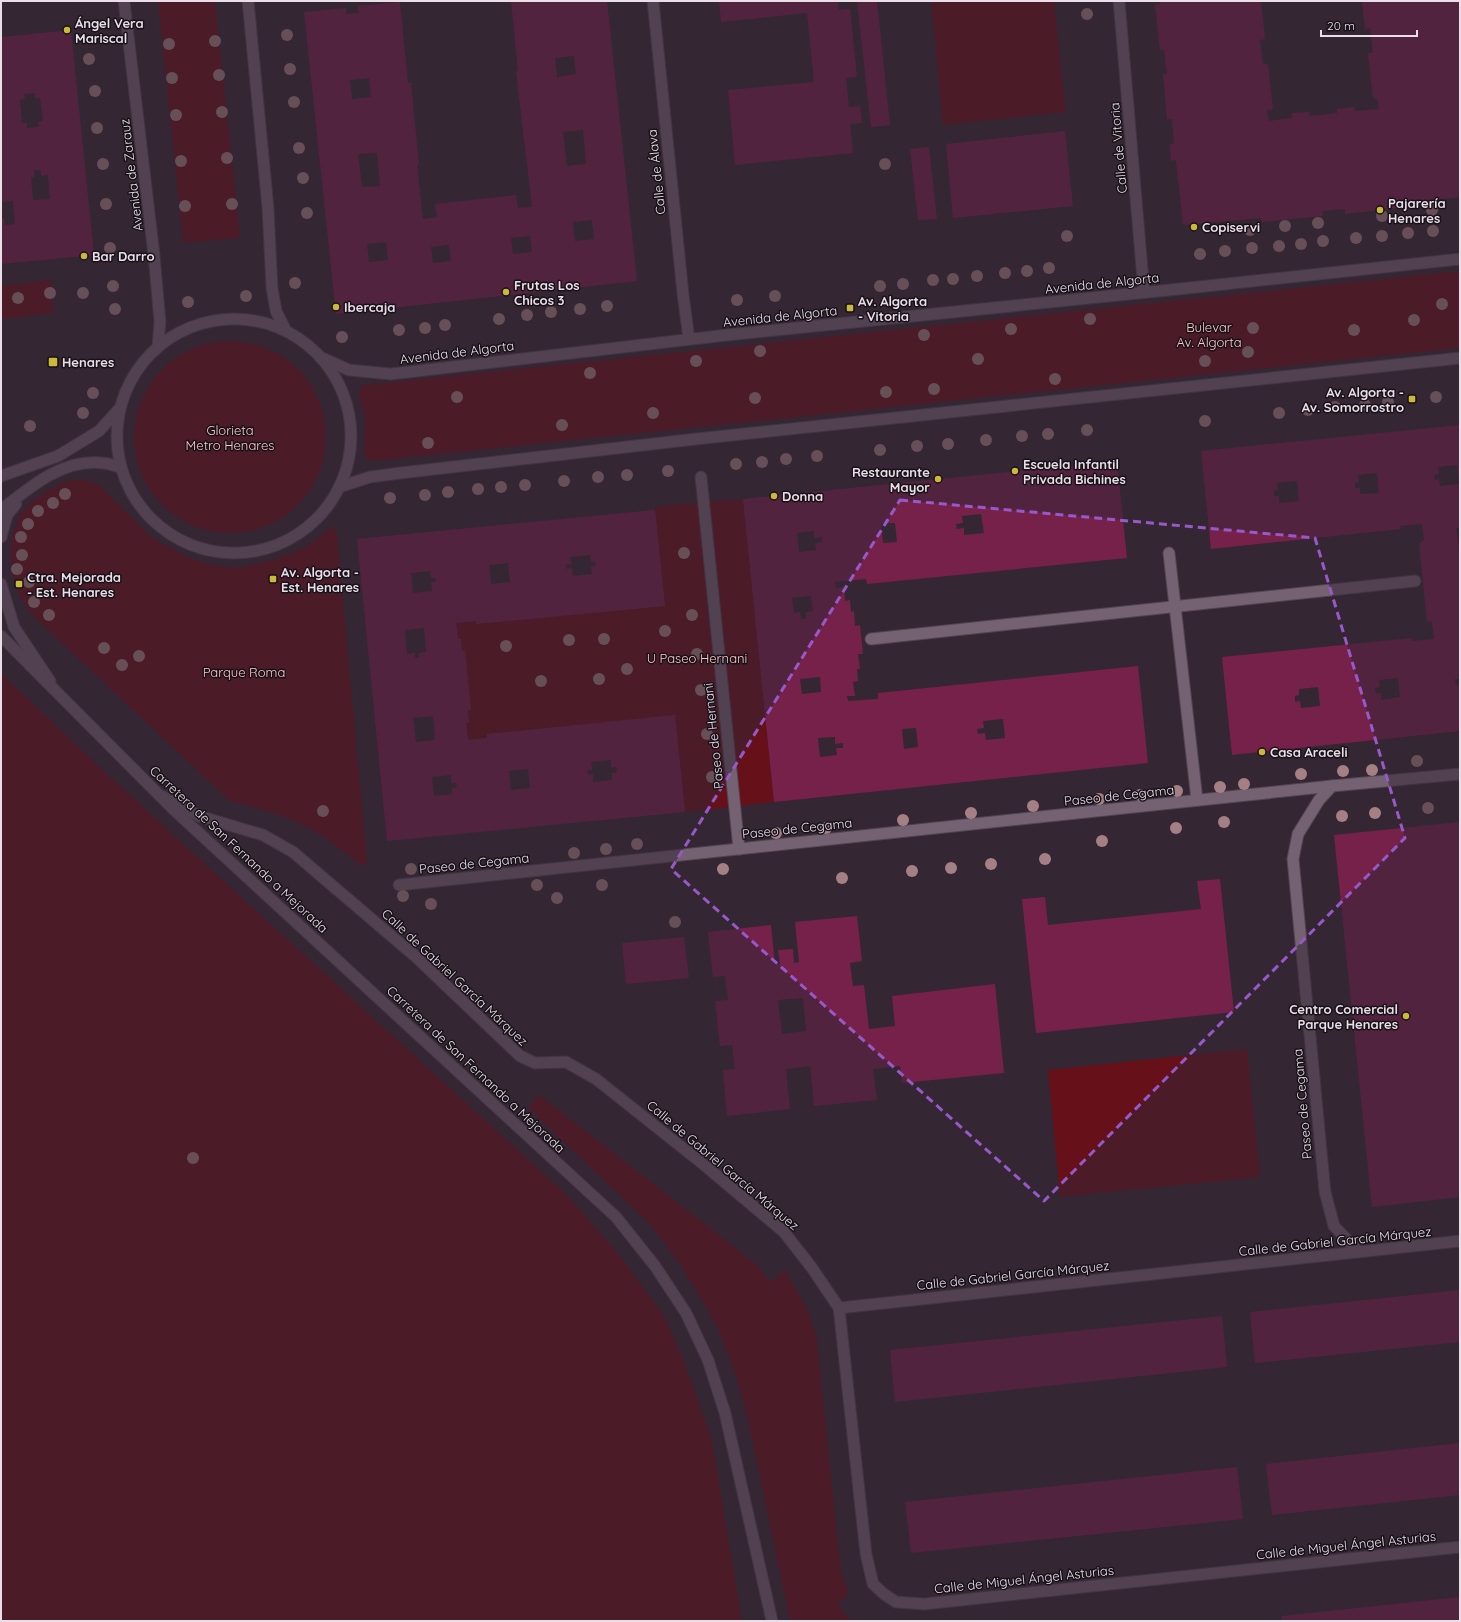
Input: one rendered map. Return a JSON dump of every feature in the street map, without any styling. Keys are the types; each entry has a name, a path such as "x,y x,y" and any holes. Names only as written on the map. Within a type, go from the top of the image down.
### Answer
{"street":[{"name":"Avenida de Zarauz","path":"124,1 154,256 160,322 158,346"},
{"path":"248,1 267,200 272,288 276,311 286,331"},
{"name":"Calle de Álava","path":"653,1 689,340"},
{"name":"Calle de Vitoria","path":"1119,1 1144,292"},
{"name":"Avenida de Algorta","path":"320,357 349,370 391,374 689,340 1460,258"},
{"path":"237,319 254,321 286,331 304,342 320,357 333,374 343,393 351,427 348,462 340,487 321,514 309,526 296,535 274,546 250,552 226,553 203,549 180,540 160,526 143,509 129,489 120,467 116,438 119,409 125,391 134,374 158,346 188,328 220,320 237,319"},
{"path":"340,487 370,477 400,473 696,439 1460,358"},
{"path":"1,476 58,456 99,431 119,409"},
{"path":"1,510 30,487 63,468 80,464 102,462 120,467"},
{"path":"1,480 17,471"},
{"name":"Paseo de Hernani","path":"701,477 738,849"},
{"path":"1,537 7,515 30,487"},
{"path":"1170,553 1197,800"},
{"path":"871,639 1415,581"},
{"path":"1,584 14,627 58,693"},
{"name":"Carretera de San Fernando a Mejorada","path":"1,636 158,793 616,1217 655,1266 686,1313 708,1360 723,1405 772,1621"},
{"name":"Paseo de Cegama","path":"399,885 1197,800 1460,774"},
{"name":"Paseo de Cegama","path":"1332,786 1319,800 1298,834 1293,858 1325,1192 1334,1226 1359,1252"},
{"name":"Calle de Gabriel García Márquez","path":"158,793 199,816 263,835 293,852 416,957 520,1056 535,1063 566,1062 596,1079 703,1164 784,1232 812,1268 839,1308 1460,1241"},
{"name":"Calle de Miguel Ángel Asturias","path":"839,1308 846,1355 866,1554 873,1584 896,1602 924,1604 1460,1547"}],"highlighted area":[{"path":"900,500 1315,538 1405,838 1044,1201 671,869"}],"green space":[{"path":"158,1 215,1 240,238 183,243"},
{"path":"931,1 1054,1 1066,112 943,125"},
{"name":"Bulevar Av. Algorta","path":"1460,271 1460,348 374,461 366,459 364,454 365,418 358,392 364,385"},
{"path":"51,280 54,313 1,319 1,286"},
{"name":"Glorieta Metro Henares","path":"221,341 239,341 267,348 283,357 298,369 310,384 319,400 326,428 326,446 319,474 310,490 298,505 283,517 267,526 239,533 221,533 202,529 185,522 169,511 156,498 145,482 138,465 134,446 134,428 138,409 145,392 156,376 169,363 185,352 202,345"},
{"name":"Parque Roma","path":"81,479 98,484 151,537 189,558 212,565 237,568 273,560 306,547 333,526 337,534 367,861 362,866 327,839 311,829 266,811 230,801 33,616 16,590 11,563 11,539 19,516 29,504 41,495 63,482"},
{"name":"U Paseo Hernani","path":"743,499 774,802 685,812 675,716 488,734 487,738 468,740 466,723 469,723 468,710 471,710 461,639 458,639 456,623 476,621 476,624 665,605 655,510 658,506"},
{"path":"1,673 109,776 568,1196 620,1256 665,1317 691,1380 712,1441 742,1621 1,1621"},
{"path":"1247,1049 1260,1177 1060,1197 1048,1070"},
{"path":"538,1094 737,1249 759,1267 770,1282 785,1270 809,1312 817,1340 841,1572 849,1594 838,1604 851,1621 790,1621 748,1420 736,1376 717,1326 681,1266 650,1224 529,1109"}],"building":[{"path":"511,1 607,1 637,281 336,314 304,12 346,8 346,14 359,13 358,6 400,2 408,83 411,83 419,165 417,165 423,219 437,217 435,204 516,195 518,208 532,207 516,71 518,71","holes":["574,56 576,74 557,77 555,58","369,78 371,97 352,99 350,80","583,130 586,164 567,166 563,132","377,153 380,186 362,187 358,154","592,220 594,239 575,241 573,222","530,236 532,252 513,254 511,238","386,242 388,260 369,262 367,244","449,245 451,261 433,263 431,247"]},
{"path":"719,1 838,1 839,10 850,9 857,77 846,78 849,107 860,106 862,123 850,124 853,153 735,165 728,90 814,82 807,13 721,22"},
{"path":"857,1 877,1 890,125 871,127"},
{"path":"1160,1 1261,1 1265,39 1260,40 1263,64 1268,64 1273,109 1267,110 1269,121 1292,118 1292,113 1309,112 1310,116 1337,113 1337,109 1354,107 1355,111 1379,109 1377,98 1373,99 1368,53 1373,53 1370,28 1365,29 1362,1 1460,1 1460,197 1406,203 1406,207 1345,214 1345,209 1322,211 1323,216 1262,222 1261,218 1183,225 1176,160 1171,161 1170,144 1174,144 1172,119 1167,120 1163,74 1167,74 1164,50 1160,50 1155,5 1160,4"},
{"path":"71,30 94,255 1,264 1,218 4,218 5,225 15,224 13,201 1,202 1,37","holes":["35,93 35,98 40,98 43,121 38,122 39,127 27,128 27,123 22,123 20,100 25,99 24,94","34,170 41,170 41,176 48,175 50,199 33,200 31,177 34,177"]},
{"path":"1065,131 1073,206 953,218 946,144"},
{"path":"929,147 937,219 918,220 910,149"},
{"path":"1460,425 1460,528 1456,528 1460,547 1460,679 1455,679 1456,685 1460,684 1460,731 1232,755 1222,657 1412,638 1412,641 1434,639 1432,622 1427,621 1419,543 1424,541 1422,524 1400,526 1401,529 1211,549 1201,451","holes":["1457,465 1459,484 1440,486 1439,479 1435,480 1434,475 1439,474 1438,467","1377,473 1379,493 1360,494 1360,488 1355,488 1355,483 1359,482 1358,475","1297,481 1299,501 1279,503 1279,496 1274,496 1274,491 1278,490 1277,483","1398,678 1400,697 1381,700 1381,693 1376,693 1375,688 1380,687 1379,680","1318,687 1320,706 1301,708 1300,701 1295,702 1295,696 1299,695 1299,689"]},
{"path":"1117,461 1127,558 867,584 866,579 835,582 836,588 844,587 845,601 850,600 851,612 854,611 855,626 860,625 863,654 858,654 860,669 857,669 858,681 853,682 855,696 847,696 848,701 878,699 878,693 1138,666 1148,763 774,802 743,499","holes":["981,514 984,533 964,535 964,528 957,529 956,524 963,523 962,516","895,523 897,542 883,543 881,524","814,531 814,538 822,537 822,542 815,543 816,550 799,552 797,533","811,596 813,611 806,612 806,619 801,619 800,612 794,613 792,598","820,677 821,692 802,694 800,679","1003,719 1005,738 986,740 985,733 978,734 977,729 984,728 983,721","916,728 918,747 904,749 902,729","835,737 835,744 843,743 843,748 836,748 837,755 820,757 818,738"]},
{"path":"655,510 665,606 476,624 476,621 456,623 458,639 461,639 462,651 465,651 471,710 468,710 469,723 466,723 468,740 487,738 487,734 675,715 685,812 387,841 357,539","holes":["590,555 591,562 595,561 596,566 591,566 592,574 573,576 572,568 567,569 566,565 572,564 570,557","508,563 510,582 491,584 489,565","430,571 431,578 435,578 436,582 431,582 432,591 413,593 411,573","424,628 426,652 419,653 419,658 415,658 415,653 407,654 405,630","433,716 435,740 416,742 413,718","611,760 611,768 616,767 617,772 612,773 612,780 593,782 593,774 588,775 587,770 592,770 591,762","528,769 530,788 511,790 509,771","451,775 451,783 456,783 457,788 452,788 452,794 434,796 432,777"]},
{"name":"Centro Comercial Parque Henares","path":"1460,822 1460,1197 1372,1207 1334,835"},
{"path":"1220,879 1234,1012 1036,1033 1022,899 1045,897 1048,925 1201,909 1197,881"},
{"path":"857,916 862,961 850,963 853,986 864,985 869,1029 895,1026 892,996 995,984 1004,1073 902,1083 900,1066 873,1069 877,1100 814,1106 810,1066 786,1069 790,1109 727,1116 723,1070 735,1069 732,1045 720,1046 715,1001 728,1000 725,976 713,977 708,932 771,925 775,965 780,964 778,950 793,949 794,963 799,962 795,922","holes":["803,998 806,1031 782,1034 778,1000"]},
{"path":"684,937 689,978 626,984 622,943"},
{"path":"1460,1290 1460,1342 1255,1363 1250,1312"},
{"path":"1222,1316 1227,1367 895,1402 890,1350"},
{"path":"1460,1443 1460,1495 1272,1515 1266,1464"},
{"path":"1237,1467 1243,1519 911,1553 905,1502"},
{"path":"1460,1597 1460,1621 1282,1621 1282,1616"}],"place":[{"name":"Ángel Vera Mariscal","path":"67,30"},
{"name":"Pajarería Henares","path":"1380,210"},
{"name":"Copiservi","path":"1194,227"},
{"name":"Bar Darro","path":"84,256"},
{"name":"Frutas Los Chicos 3","path":"506,292"},
{"name":"Ibercaja","path":"336,307"},
{"name":"Av. Algorta - Vitoria","path":"850,308"},
{"name":"Henares","path":"53,362"},
{"name":"Av. Algorta - Av. Somorrostro","path":"1412,399"},
{"name":"Escuela Infantil Privada Bichines","path":"1015,471"},
{"name":"Restaurante Mayor","path":"938,479"},
{"name":"Donna","path":"774,496"},
{"name":"Av. Algorta - Est. Henares","path":"273,579"},
{"name":"Ctra. Mejorada - Est. Henares","path":"19,584"},
{"name":"Casa Araceli","path":"1262,752"},
{"name":"Centro Comercial Parque Henares","path":"1406,1016"}]}
